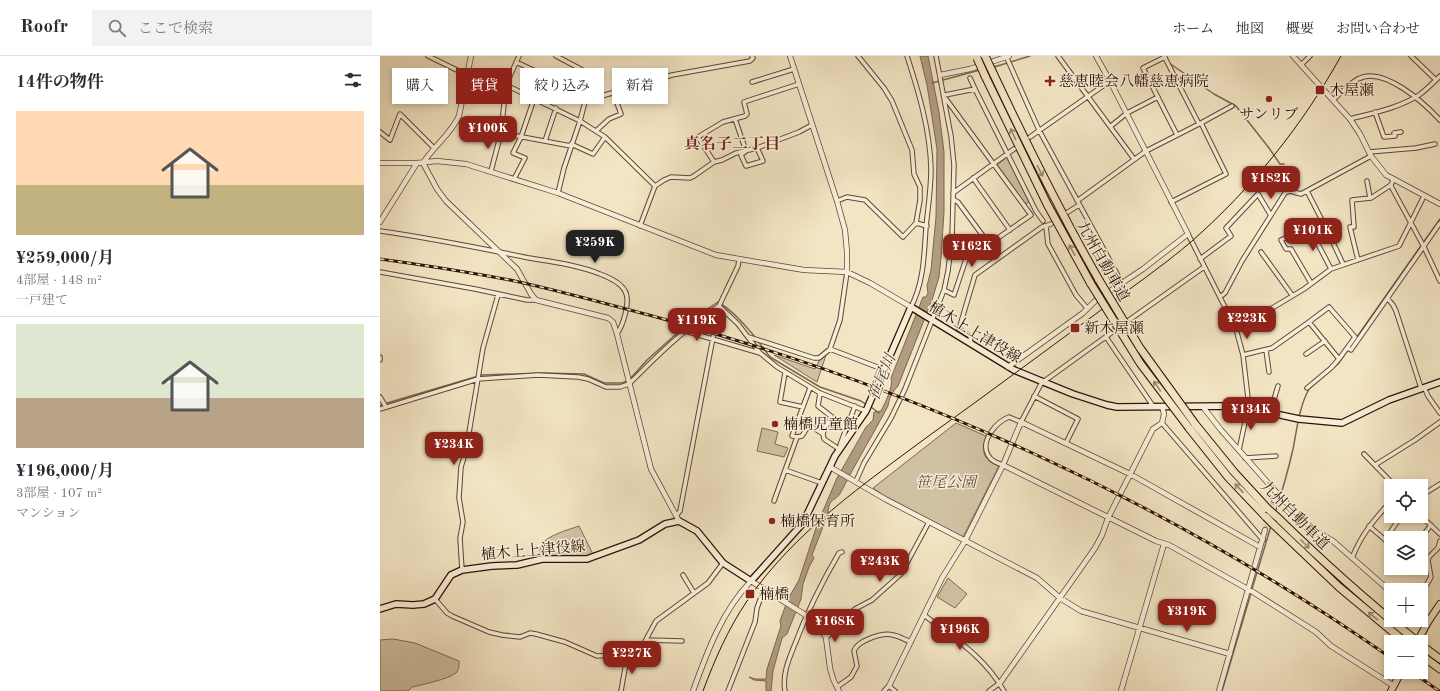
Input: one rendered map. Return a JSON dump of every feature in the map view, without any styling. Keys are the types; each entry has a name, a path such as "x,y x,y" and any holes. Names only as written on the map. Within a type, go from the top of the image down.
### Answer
{"highway":[{"name":"九州自動車道","path":"985,56 1038,167 1065,219 1099,280 1140,348 1195,424 1234,472 1277,517 1401,635"},
{"name":"九州自動車道","path":"977,57 1047,204 1091,284 1140,363 1228,477 1266,517 1339,587 1400,635"},
{"path":"1428,650 1440,659"},
{"path":"1428,660 1440,669"}],"main road":[{"name":"植木上上津役線","path":"751,581 803,523 822,483 832,468 838,452 866,411 913,308 1008,366 1042,382 1107,405 1117,407 1225,406 1248,408 1299,419 1342,423 1389,400 1440,382"},
{"name":"植木上上津役線","path":"435,599 451,575 462,570 492,566 517,565 542,559 587,559 639,540 678,518"},
{"path":"678,518 697,531 723,563 751,581"},
{"path":"380,609 396,604 424,604 435,599"},
{"path":"1428,622 1440,604"},
{"path":"1392,689 1397,679"}],"street":[{"path":"428,56 456,70"},
{"path":"468,68 471,56"},
{"path":"512,71 519,56"},
{"path":"556,56 579,68"},
{"path":"668,76 750,61 753,58 752,56"},
{"path":"748,336 814,358 819,358 830,349 840,320 847,272 845,230 790,56"},
{"path":"837,201 847,197 865,200 903,237 916,223 920,200 920,187 914,174 912,150 889,96 870,69 858,56"},
{"path":"380,163 423,163 437,161 466,164 558,193 716,255 804,270 847,272 870,283 913,308 922,277 930,193 930,147 925,118 907,56"},
{"path":"855,481 897,406 944,290 952,238 954,165 945,97 936,56"},
{"path":"1058,56 1134,159"},
{"path":"1096,56 1127,113 1236,329 1243,355 1248,408 1239,450"},
{"path":"1293,56 1334,99 1350,119 1379,168 1392,182 1411,224 1424,246 1440,281"},
{"path":"1300,65 1310,56"},
{"path":"1411,56 1436,80"},
{"path":"941,79 1007,57 1040,130 1122,283"},
{"path":"1171,202 1226,174 1164,57 1143,68 1177,135"},
{"path":"516,62 529,68"},
{"path":"752,82 794,69"},
{"path":"1334,99 1357,80 1371,76 1387,80 1403,88 1416,97 1440,120"},
{"path":"1350,119 1398,105 1416,97 1440,76"},
{"path":"970,78 1036,211 1043,221"},
{"path":"1030,137 1110,81"},
{"path":"714,162 698,137 723,122 745,116 747,114 744,102 799,84"},
{"path":"945,97 975,89"},
{"path":"945,97 1031,214"},
{"path":"1110,126 1127,113 1158,97"},
{"path":"423,163 456,122 461,104"},
{"path":"491,171 501,133 504,104"},
{"path":"514,179 525,158 513,153 521,137 532,104"},
{"path":"546,104 580,121 605,137 656,186"},
{"path":"558,193 584,104"},
{"path":"596,131 610,119 621,114 617,104"},
{"path":"1068,212 1146,151 1232,106"},
{"path":"545,141 556,108"},
{"path":"1375,112 1384,137 1395,136 1394,133 1401,132"},
{"path":"380,132 390,140 400,114 434,148"},
{"path":"735,119 746,152"},
{"path":"757,148 763,161 746,166 741,155 746,152 799,132 812,125"},
{"path":"501,133 571,145 593,154 605,137"},
{"path":"1220,297 1225,293 1270,214 1285,193 1290,191 1301,194 1370,154 1435,144"},
{"path":"953,193 1014,149"},
{"path":"640,226 656,186 671,177 690,178 714,162 736,153 746,152"},
{"path":"380,222 417,163"},
{"path":"423,163 437,189 446,201 517,269 530,294 536,300"},
{"path":"973,178 1010,230"},
{"path":"1367,181 1370,198"},
{"path":"1392,182 1440,204"},
{"path":"1358,260 1350,228 1354,227 1352,200 1370,198 1392,182"},
{"path":"1307,191 1343,264"},
{"path":"1200,259 1231,236 1226,228 1258,194 1270,214"},
{"path":"1236,329 1331,269 1399,246 1424,196"},
{"path":"953,199 958,202 989,244"},
{"path":"966,259 1036,211"},
{"path":"1311,283 1291,249 1286,249 1281,240 1323,221"},
{"path":"916,223 926,226"},
{"path":"1307,388 1331,368 1349,349 1351,350 1440,223"},
{"path":"971,344 970,336 959,329 975,275 1042,227 1051,224"},
{"path":"1046,226 1048,244 1076,295 1087,308"},
{"path":"1309,227 1331,269"},
{"path":"380,231 498,251 586,269 601,274 615,282 625,291 627,299 622,325 617,334"},
{"path":"1008,366 1083,313 1095,301 1143,269 1188,234"},
{"path":"944,290 954,295 966,259 966,256 952,238"},
{"path":"1261,252 1292,295"},
{"path":"678,518 719,306 738,266 739,260"},
{"path":"884,691 889,686 942,578 964,541 1003,466 1021,422 1042,382 1204,266"},
{"path":"380,272 475,289 498,295 536,300 608,318 613,322 651,468 678,518"},
{"path":"462,570 460,538 463,522 458,498 461,467 466,451 483,348 498,295"},
{"path":"1388,299 1396,311 1423,387 1440,412"},
{"path":"380,409 478,379 538,375 578,377 588,379 606,387 620,387 629,384 685,331 719,306"},
{"path":"719,306 738,324 760,353 785,373 820,393 866,411"},
{"path":"1243,355 1272,348 1329,307 1355,336 1349,349"},
{"path":"1309,322 1339,359"},
{"path":"685,331 760,353"},
{"path":"1106,336 1153,406"},
{"path":"1306,354 1325,341"},
{"path":"830,349 885,370"},
{"path":"1266,350 1268,372"},
{"path":"785,373 780,402 803,407"},
{"path":"1270,413 1278,386"},
{"path":"810,388 792,436 802,436 809,426 823,434"},
{"path":"820,393 818,406 832,417 825,428 823,434 824,439 838,452 855,406"},
{"path":"1034,396 1078,419 1066,443"},
{"path":"380,397 386,407"},
{"path":"989,691 1000,683 1095,548 1102,535 1108,518 1153,428 1162,423 1164,414 1162,406"},
{"path":"1203,407 1245,458 1311,528 1333,541 1384,586"},
{"path":"1260,546 1130,474 1021,422 1009,417 999,422 991,431 986,449 988,456 994,461 1047,486 1108,518 1164,544 1170,545 1251,591 1316,632 1331,646 1392,689"},
{"path":"1375,465 1415,440 1440,422"},
{"path":"1162,423 1262,540"},
{"path":"774,501 797,437"},
{"path":"1364,454 1388,479"},
{"path":"1245,458 1276,456"},
{"path":"832,468 884,499 1037,578 1060,598 1082,611 1230,654"},
{"path":"785,470 822,483"},
{"path":"1428,492 1440,484"},
{"path":"1274,500 1279,495"},
{"path":"1352,558 1358,542 1369,526 1384,509"},
{"path":"826,638 855,609 872,600 901,574 928,522"},
{"path":"1428,522 1440,534"},
{"path":"1426,531 1431,525"},
{"path":"1369,526 1384,539"},
{"path":"1219,691 1251,591 1260,546 1266,530"},
{"path":"1427,583 1431,577 1428,561 1429,557 1439,548 1440,541"},
{"path":"1121,691 1164,544"},
{"path":"785,691 784,677 787,664 805,614 830,568 839,553 842,552"},
{"path":"621,691 627,657 643,645 656,621 708,583 723,563"},
{"path":"684,575 694,593"},
{"path":"693,691 704,661 718,631 732,605 751,581 805,614 820,627 826,638 830,668 838,689 851,678 857,666 854,651 858,645 872,638 891,634 910,642"},
{"path":"728,691 755,622 757,608 766,590"},
{"path":"435,599 452,616 489,632 520,637 530,633 536,634 565,642 596,656 615,655 627,657"},
{"path":"924,616 977,655 1000,683 1004,691"},
{"path":"646,640 682,641"},
{"path":"889,686 895,691"}],"green space":[{"path":"1007,157 1029,202 1025,204 997,165"},
{"path":"774,355 815,369 820,359 826,355 817,382"},
{"name":"笹尾公園","path":"956,423 986,436 984,451 986,458 999,466 963,537 886,497 873,488"},
{"path":"762,428 778,432 775,444 788,448 784,457 757,451"},
{"path":"579,526 593,554 584,557 542,556 540,550 546,540 552,536"},
{"path":"948,578 967,594 955,608 937,597"},
{"path":"393,639 415,643 459,661 458,670 452,675 435,682 412,687 408,691 380,691 380,640"}],"shaded area":[{"path":"920,56 928,56 939,112 944,152 944,212 939,277 932,300 898,386 894,390 888,406 841,492 837,498 831,502 828,514 812,555 814,558 803,584 801,599 787,634 782,638 773,671 771,691 766,691 766,681 754,680 749,677 755,679 766,679 767,669 781,626 780,621 788,599 799,580 817,525 837,478 866,427 873,420 874,412 881,411 885,404 890,390 892,381 891,378 923,297 926,297 928,293 927,286 931,270 936,217 937,149 927,85"}],"waterway":[{"path":"994,67 1030,56"},
{"path":"1169,63 1214,94 1236,106 1280,164 1284,164"},
{"path":"932,83 980,70"},
{"path":"1423,243 1440,219"},
{"path":"1275,513 1289,465 1301,411 1309,389 1338,364 1420,247"},
{"path":"630,379 647,360 694,318 718,302 733,314 755,337"},
{"name":"笹尾川","path":"757,340 770,357 820,387 861,401 867,405"},
{"path":"380,405 482,375 544,373 584,374 604,383 622,383 627,381"},
{"name":"笹尾川","path":"871,407 879,413"},
{"path":"1252,589 1271,526"},
{"path":"1222,691 1251,593"}],"tunnel":[{"path":"1265,530 1274,500"}],"tram line":[{"path":"703,691 722,644 747,601 786,553 808,531 831,510 880,472 1145,278 1192,241 1235,200 1274,155 1310,107 1341,56"}],"railway":[{"path":"380,259 510,280 563,292 649,315 747,344 845,376 941,413 1035,454 1127,499 1218,548 1306,601 1384,653"},
{"path":"1422,679 1439,691"}],"place":[{"name":"慈恵睦会八幡慈恵病院","path":"1050,81"},
{"name":"木屋瀬","path":"1320,90"},
{"name":"サンリブ","path":"1269,99"},
{"name":"新木屋瀬","path":"1075,328"},
{"name":"楠橋児童館","path":"775,424"},
{"name":"楠橋保育所","path":"772,521"},
{"name":"楠橋","path":"750,594"}],"district":[{"name":"真名子二丁目","path":"732,143"}]}
